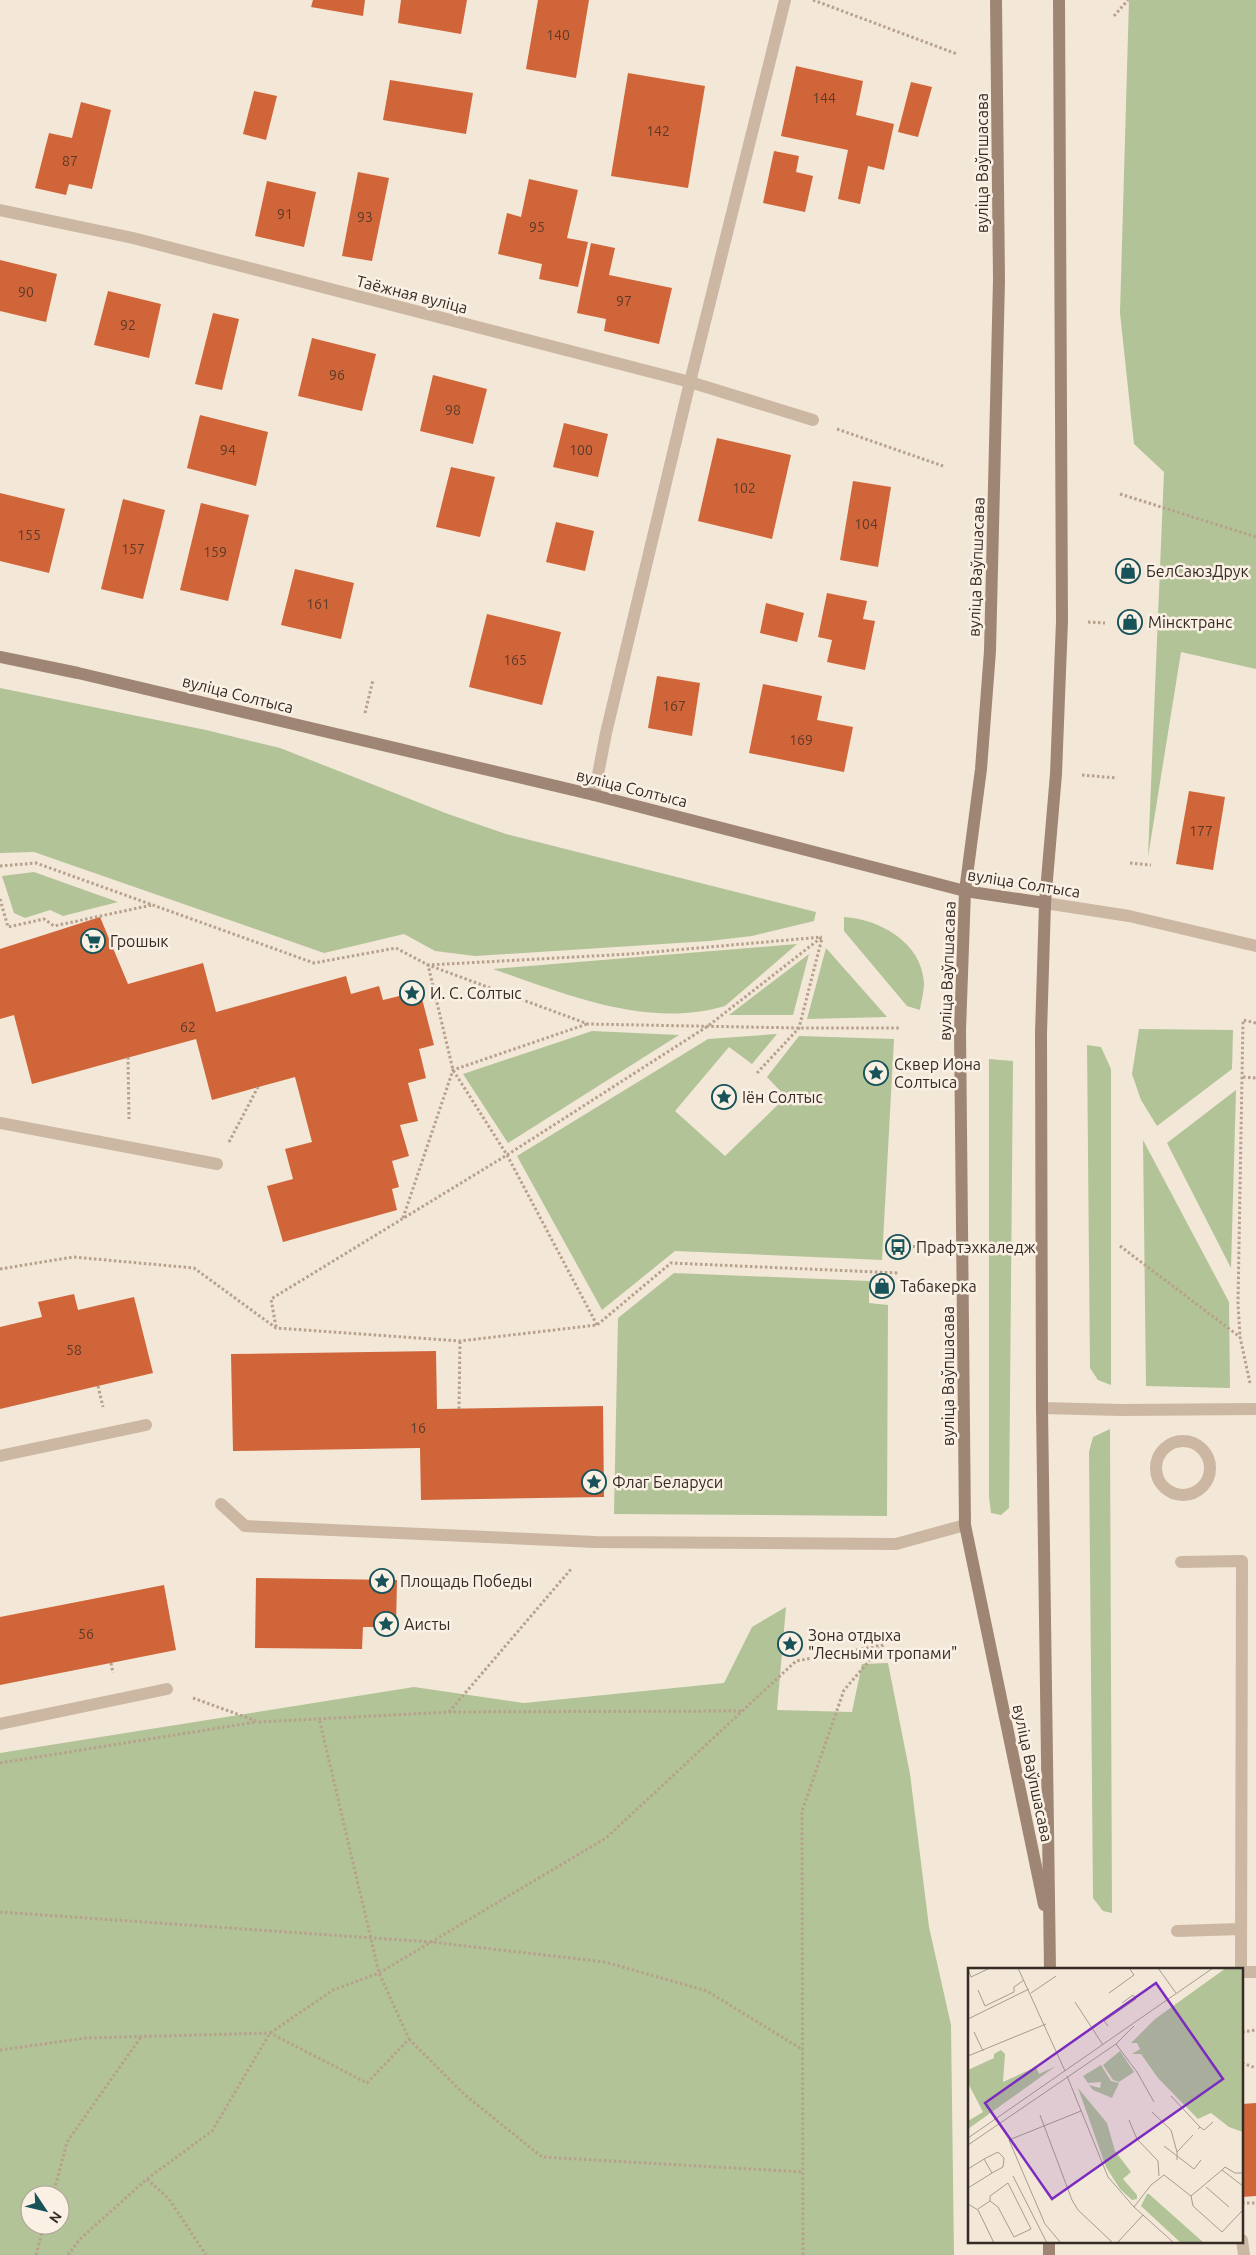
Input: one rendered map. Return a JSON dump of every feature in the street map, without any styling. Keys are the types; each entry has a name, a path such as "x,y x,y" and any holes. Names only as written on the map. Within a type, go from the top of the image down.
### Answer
{"main road":[{"name":"вуліца Ваўпшасава","path":"996,0 999,280 990,642 981,769 965,891 960,1030 965,1525 1050,1936"},
{"name":"вуліца Ваўпшасава","path":"1050,1968 1042,1408 1041,1033 1045,903 1056,774 1062,621 1059,0"},
{"name":"вуліца Солтыса","path":"0,657 78,672 594,795 965,891 1045,903"},
{"path":"1049,2242 1049,2255"}],"street":[{"path":"594,795 606,733 784,0"},
{"name":"Таёжная вуліца","path":"0,210 133,238 690,382 813,420"},
{"name":"вуліца Солтыса","path":"1045,903 1129,916 1256,946"},
{"path":"0,1123 217,1164"},
{"path":"1042,1408 1121,1410 1256,1409"},
{"path":"0,1456 146,1425"},
{"path":"1187,1441 1202,1449 1206,1455 1209,1471 1206,1480 1192,1493 1174,1493 1166,1489 1160,1482 1156,1473 1156,1464 1164,1448 1171,1444 1187,1441"},
{"path":"221,1504 245,1526 594,1542 896,1544 965,1525"},
{"path":"1181,1562 1242,1561 1242,1968"},
{"path":"0,1724 167,1689"},
{"path":"1177,1931 1241,1929"},
{"path":"1242,2242 1244,2255"}],"path":[{"path":"813,0 957,54"},
{"path":"1114,16 1128,0"},
{"path":"813,420 943,466"},
{"path":"1120,494 1256,536"},
{"path":"359,740 373,680"},
{"path":"1081,775 1116,778"},
{"path":"0,866 36,863 314,963 396,948 428,965 588,1024 902,1028"},
{"path":"1130,863 1150,865"},
{"path":"0,899 8,927 44,919 54,926 152,905"},
{"path":"428,965 630,954 822,937"},
{"path":"276,1328 271,1299 507,1155 708,1026 822,937"},
{"path":"757,1073 799,1028 822,937"},
{"path":"428,965 453,1070 507,1155 597,1325"},
{"path":"1256,1023 1243,1020 1238,1303 1240,1337 1256,1409"},
{"path":"453,1070 588,1024"},
{"path":"128,1057 129,1147"},
{"path":"402,1219 453,1070"},
{"path":"1243,1077 1256,1078"},
{"path":"217,1164 258,1087"},
{"path":"898,1246 963,1246"},
{"path":"1120,1246 1240,1337"},
{"path":"0,1269 73,1256 194,1268 276,1328 460,1341 597,1325 671,1263 899,1273"},
{"path":"460,1341 460,1409"},
{"path":"449,1712 594,1542"},
{"path":"68,2255 80,2239 147,2179 212,2131 270,2032 334,1990 379,1973 606,1838 796,1661 883,1645 844,1690 802,1811 803,2255"},
{"path":"167,1689 259,1722"},
{"path":"0,1763 259,1722 449,1712 743,1711"},
{"path":"319,1718 379,1973 410,2039 465,2095 542,2158 803,2172"},
{"path":"0,1912 431,1942 605,1962 707,1991 803,2050"},
{"path":"0,2050 86,2038 270,2032 366,2083 410,2039"},
{"path":"56,2185 67,2142 141,2037"},
{"path":"1244,2063 1256,2068"},
{"path":"147,2179 169,2200 206,2255"},
{"path":"36,2255 41,2235"}],"green space":[{"path":"1129,0 1256,0 1256,669 1181,652 1148,857 1164,472 1134,444 1120,313"},
{"path":"0,688 206,730 280,748 448,814 506,834 816,912 814,921 752,936 709,941 475,956 435,951 404,934 324,953 34,852 0,853"},
{"path":"34,872 118,902 63,916 50,910 25,918 14,913 2,876"},
{"path":"844,917 858,919 885,928 907,945 916,956 924,983 920,1010 907,1006 844,931"},
{"path":"797,944 725,1006 696,1012 666,1013 607,1006 549,989 493,969"},
{"path":"826,948 887,1017 807,1019"},
{"path":"809,954 793,1015 729,1015"},
{"path":"1139,1029 1233,1030 1232,1069 1157,1126 1141,1100 1132,1074"},
{"path":"592,1031 679,1035 508,1143 463,1074"},
{"path":"777,1034 752,1064 729,1047 675,1111 725,1156 786,1097 767,1077 799,1036 894,1039 882,1260 675,1251 602,1310 517,1156 708,1039"},
{"path":"1087,1045 1101,1047 1111,1069 1111,1385 1098,1380 1090,1368"},
{"path":"989,1059 1013,1061 1009,1508 1001,1515 991,1513 989,1497"},
{"path":"1236,1090 1231,1268 1167,1143"},
{"path":"1143,1140 1229,1302 1230,1388 1146,1386"},
{"path":"674,1273 869,1281 869,1303 888,1305 887,1516 614,1514 618,1318"},
{"path":"1110,1429 1112,1913 1103,1911 1093,1898 1089,1452 1093,1437"},
{"path":"786,1607 777,1710 852,1712 862,1664 888,1663 910,1774 929,1927 951,2025 954,2255 0,2255 0,1753 414,1687 524,1703 724,1683 752,1627"}],"building":[{"path":"313,0 365,0 363,16 311,7"},
{"path":"401,0 467,0 461,34 398,23"},
{"path":"538,0 589,0 576,78 526,69"},
{"path":"796,66 863,81 856,115 894,124 884,170 868,166 860,204 838,199 848,150 781,136"},
{"path":"628,73 705,86 688,188 611,176"},
{"path":"390,80 473,93 466,134 383,120"},
{"path":"911,82 932,87 918,137 898,132"},
{"path":"254,91 277,96 266,140 243,134"},
{"path":"81,102 111,110 92,189 69,184 66,195 35,188 49,133 72,138"},
{"path":"774,151 799,156 796,172 813,176 805,212 763,203"},
{"path":"358,172 389,178 372,261 342,256"},
{"path":"529,179 578,190 567,238 588,242 578,287 539,279 542,264 498,254 507,213 521,217"},
{"path":"267,181 316,192 304,247 255,236"},
{"path":"591,243 615,248 609,275 672,288 659,344 604,331 606,319 577,313"},
{"path":"0,260 57,274 46,322 0,311"},
{"path":"108,291 161,304 149,358 94,345"},
{"path":"213,313 239,319 222,390 195,384"},
{"path":"312,338 376,354 362,411 298,396"},
{"path":"433,375 487,389 473,444 420,431"},
{"path":"200,415 268,432 256,486 187,468"},
{"path":"564,423 608,434 598,477 553,467"},
{"path":"717,438 791,455 772,539 698,521"},
{"path":"451,467 495,477 480,537 436,527"},
{"path":"853,481 891,487 878,567 840,560"},
{"path":"0,493 65,509 49,573 0,561"},
{"path":"123,499 165,510 143,599 101,589"},
{"path":"201,503 249,515 228,601 180,590"},
{"path":"556,522 594,531 585,571 546,562"},
{"path":"295,569 354,583 341,639 281,625"},
{"path":"827,593 867,601 863,619 875,621 865,670 827,662 832,640 818,637"},
{"path":"766,603 804,613 797,642 760,633"},
{"path":"487,614 561,632 542,705 469,687"},
{"name":"Мінсктранс","path":"1121,614 1138,614 1138,630 1122,631"},
{"path":"657,676 700,683 692,736 648,728"},
{"path":"763,684 822,696 817,720 853,727 844,772 749,753"},
{"path":"1189,791 1225,797 1213,870 1176,864"},
{"path":"100,917 128,984 203,963 216,1012 346,976 351,994 379,986 383,1000 420,991 434,1045 419,1049 426,1078 408,1083 418,1121 400,1125 409,1156 392,1161 399,1187 392,1189 397,1210 283,1242 267,1186 293,1179 285,1149 312,1142 295,1077 212,1100 196,1039 32,1084 14,1015 0,1019 0,949"},
{"path":"74,1294 78,1310 134,1297 153,1373 0,1409 0,1327 42,1317 38,1302"},
{"path":"436,1351 437,1409 603,1406 604,1497 421,1500 420,1448 233,1451 231,1354"},
{"path":"256,1578 397,1580 396,1627 363,1627 362,1649 255,1648"},
{"path":"164,1585 176,1650 0,1685 0,1617"},
{"path":"1256,2103 1256,2196 1244,2197 1244,2104"}],"place":[{"name":"БелСаюзДрук","path":"1128,571"},
{"name":"Мінсктранс","path":"1130,622"},
{"name":"Грошык","path":"93,941"},
{"name":"И. С. Солтыс","path":"412,993"},
{"name":"Сквер Иона Солтыса","path":"876,1073"},
{"name":"Іён Солтыс","path":"724,1097"},
{"name":"Прафтэхкаледж","path":"898,1247"},
{"name":"Табакерка","path":"882,1286"},
{"name":"Флаг Беларуси","path":"594,1482"},
{"name":"Площадь Победы","path":"382,1581"},
{"name":"Аисты","path":"386,1624"},
{"name":"Зона отдыха \"Лесными тропами\"","path":"790,1644"}]}
